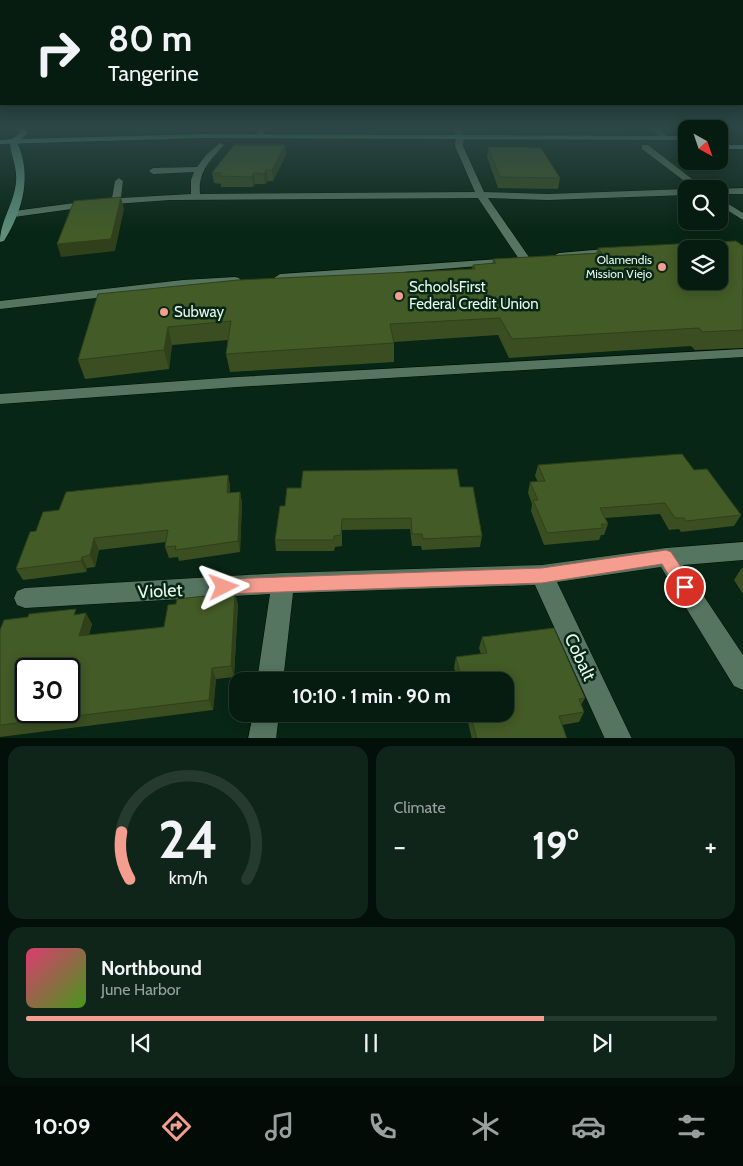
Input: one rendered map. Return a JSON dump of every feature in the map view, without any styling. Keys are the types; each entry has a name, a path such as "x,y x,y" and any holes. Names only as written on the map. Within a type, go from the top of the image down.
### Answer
{"main road":[{"path":"0,239 14,214 19,199 20,162"}],"street":[{"path":"196,196 194,183 199,169 206,162"},
{"path":"265,279 529,260 481,195 468,162"},
{"path":"666,162 689,180"},
{"path":"153,171 199,169"},
{"path":"116,201 120,180"},
{"path":"728,191 743,190"},
{"path":"14,214 116,201 196,196 481,195 548,197 678,192"},
{"path":"728,207 743,218"},
{"path":"551,257 630,251"},
{"path":"0,305 183,284 246,280"},
{"path":"0,399 246,381 743,353"},
{"name":"Violet","path":"25,598 284,583 542,575 666,557 743,551"},
{"path":"666,557 743,677"},
{"name":"Cobalt","path":"542,575 619,738"},
{"path":"271,672 284,583"},
{"path":"262,738 265,722"}],"building":[{"path":"220,162 276,162 272,170 266,170 264,174 254,173 252,177 219,176 222,173 212,173"},
{"path":"494,162 550,162 560,178 500,177"},
{"path":"121,197 111,239 57,244 74,201"},
{"path":"728,241 736,241 743,246 743,330 702,332 699,328 512,339 500,318 390,324 394,343 226,354 231,321 168,327 164,350 78,360 98,294 238,280 475,269 473,265 496,263 493,259 602,253 598,248 678,244 678,290 728,290"},
{"path":"682,454 694,470 707,469 741,515 686,521 684,518 675,518 665,503 600,508 608,524 601,524 603,528 547,533 533,500 538,500 530,482 545,481 538,465"},
{"path":"457,469 460,487 473,487 482,536 423,539 422,534 412,534 411,518 342,519 341,535 334,536 334,540 275,540 280,506 285,506 287,488 301,488 303,471"},
{"path":"228,475 227,493 240,492 238,541 175,550 176,546 165,547 168,530 94,538 90,555 82,557 81,561 16,569 30,532 36,531 43,512 59,510 66,492"},
{"path":"235,593 231,666 212,668 209,700 80,715 80,658 15,658 15,723 17,723 0,725 0,630 4,620 28,617 29,614 76,609 74,615 86,613 79,636 164,627 168,605 176,604 177,599"},
{"path":"554,628 585,698 579,699 584,712 559,716 567,738 477,738 472,722 514,722 514,672 460,672 456,657 487,653 482,637"}],"place":[{"name":"Olamendis Mission Viejo","path":"662,267"},
{"name":"SchoolsFirst Federal Credit Union","path":"399,296"},
{"name":"Subway","path":"164,312"}],"route":[{"path":"224,587 284,583 542,575 666,557 685,587"}]}
